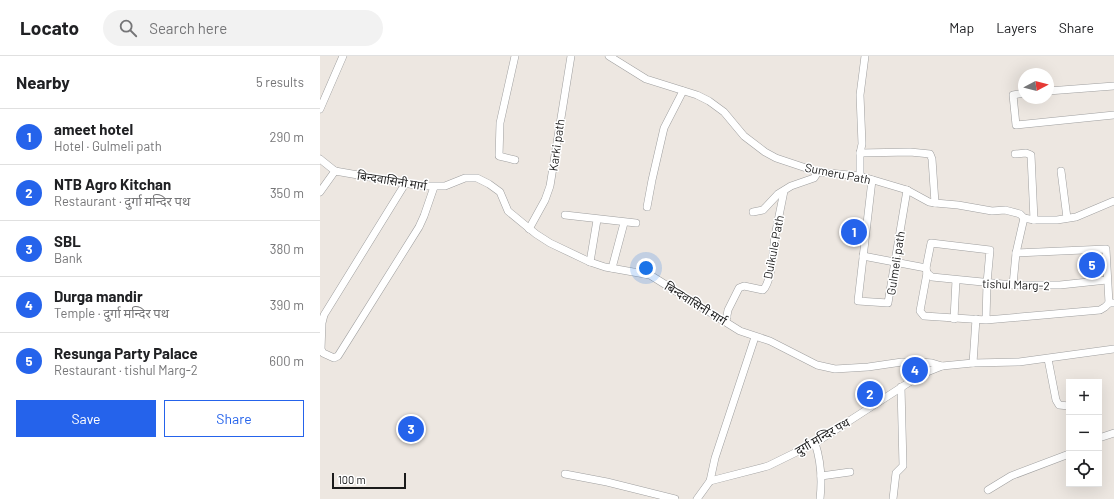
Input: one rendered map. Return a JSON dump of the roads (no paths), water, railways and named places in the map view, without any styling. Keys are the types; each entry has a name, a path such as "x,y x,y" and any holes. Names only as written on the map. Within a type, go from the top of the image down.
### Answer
{"street":[{"path":"320,109 343,56"},
{"path":"515,56 500,123 499,156 515,160"},
{"name":"Karki path","path":"529,229 546,200 550,186 571,56"},
{"name":"Sumeru Path","path":"609,56 646,79 697,95 717,106 744,136 765,152 776,158 818,172 860,176 907,190 925,200 934,203 992,210 1005,210 1020,214 1024,218 1034,220 1057,220 1076,216 1114,201"},
{"path":"860,176 860,152 862,144 860,95 865,56"},
{"path":"1054,91 1114,86"},
{"path":"647,207 664,128 683,91"},
{"path":"1018,95 1013,95 1016,125 1114,115"},
{"path":"860,152 910,152 930,154 932,159 934,203"},
{"path":"1015,154 1026,153 1031,155 1034,220"},
{"path":"320,160 334,170 320,192"},
{"name":"बिन्दवासिनी मार्ग","path":"334,170 405,184 434,187 445,186 465,178 472,177 482,180 500,192 508,211 524,223 529,229 550,243 590,262 605,267 650,275 740,331 770,341 791,351 808,362 826,368 868,367 913,362 932,362 942,366"},
{"path":"1061,171 1067,218"},
{"path":"753,212 763,210 778,194 791,186 814,178 818,172"},
{"name":"Gulmeli path","path":"872,180 858,301 888,303 907,190"},
{"path":"405,184 324,315 322,323 321,349 323,353 334,358 338,356 419,227 434,187"},
{"name":"Duikule Path","path":"726,321 728,310 739,288 744,286 763,290 766,287 784,191"},
{"path":"566,215 597,220 636,223"},
{"path":"1013,285 1016,253 1024,218"},
{"path":"590,262 597,220"},
{"path":"612,268 624,223"},
{"path":"986,320 986,282 990,250 931,243 920,311 924,316 986,320 1100,310 1112,303 1107,280 1105,249 1016,253"},
{"name":"tishul Marg-2","path":"863,256 927,271 932,278 1013,285 1060,285 1107,280"},
{"path":"954,319 956,280"},
{"path":"974,363 976,319"},
{"path":"697,499 710,481 715,458 755,337"},
{"name":"दुर्गा मन्दिर पथ","path":"710,481 768,466 815,443 922,374 942,366 974,363 1019,362 1114,349"},
{"path":"1048,359 1056,400 1059,405 1066,406"},
{"path":"893,499 896,473 903,466 901,387"},
{"path":"1102,437 1114,433"},
{"path":"815,443 818,452 821,476 820,499"},
{"path":"988,490 1011,476 1066,455"},
{"path":"821,476 850,472"},
{"path":"565,474 607,482 675,499"}],"place":[{"name":"ameet hotel","path":"854,232"},
{"name":"Resunga Party Palace","path":"1092,265"},
{"name":"Durga mandir","path":"915,370"},
{"name":"NTB Agro Kitchan","path":"870,394"},
{"name":"SBL","path":"411,429"}]}
